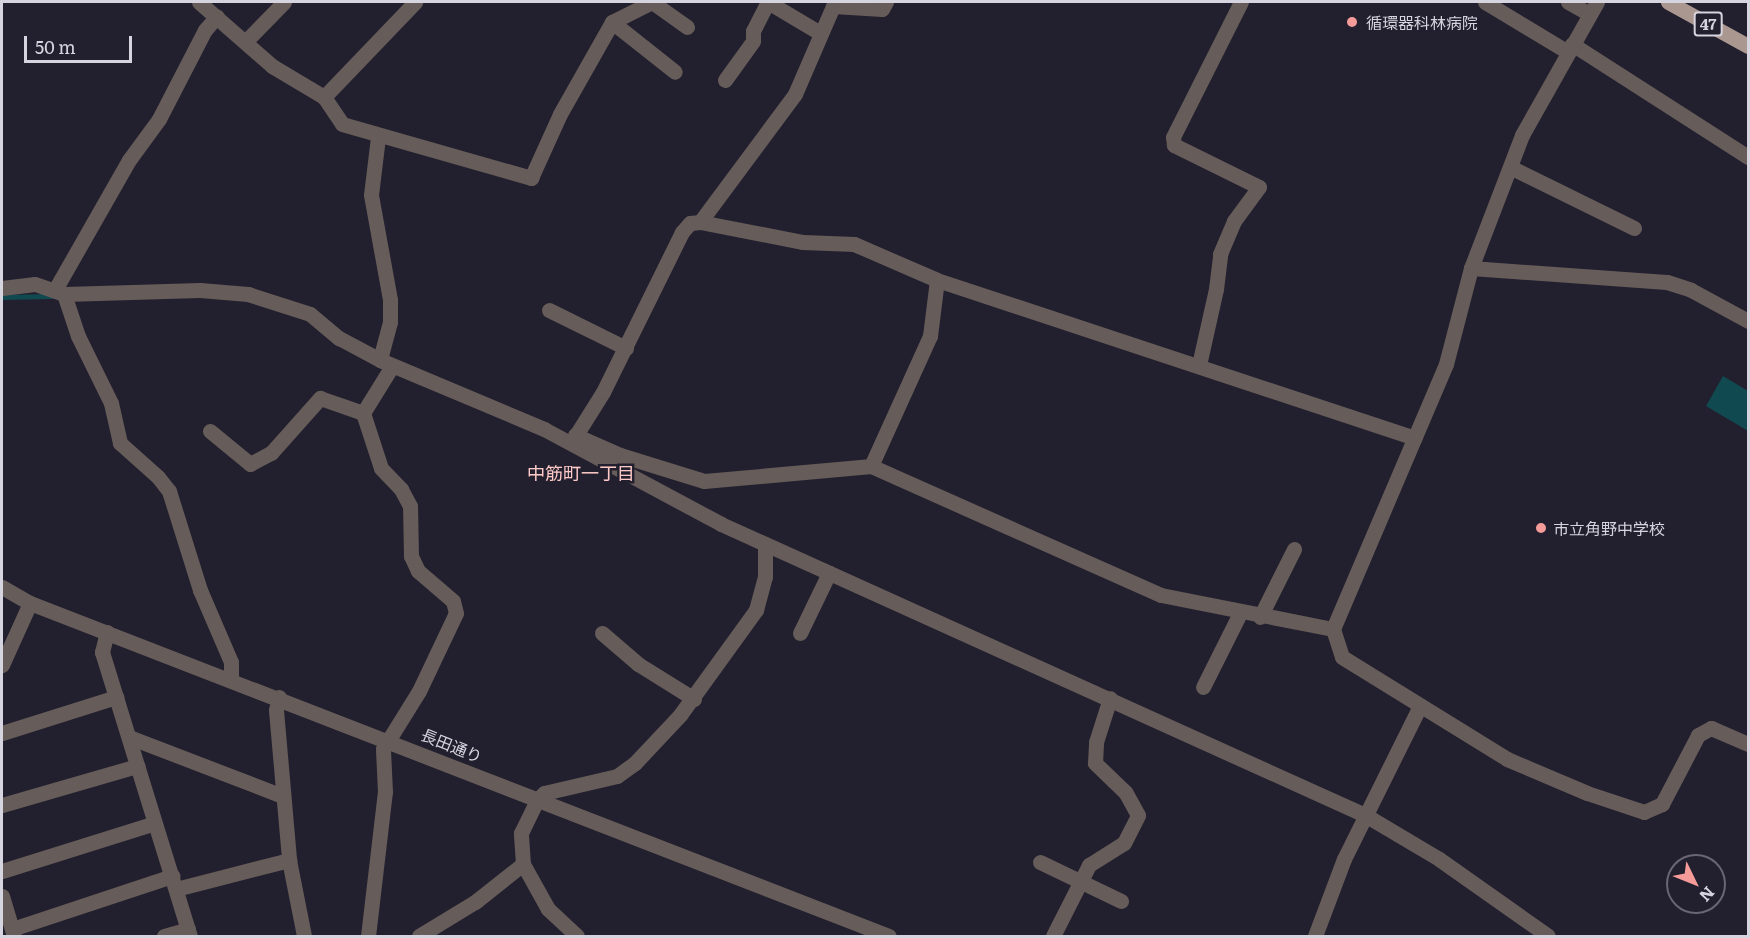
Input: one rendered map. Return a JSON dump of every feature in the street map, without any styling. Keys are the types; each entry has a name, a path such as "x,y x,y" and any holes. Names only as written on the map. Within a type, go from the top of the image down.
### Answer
{"main road":[{"name":"47","path":"1668,2 1749,46"}],"street":[{"path":"199,2 272,66 324,97 342,124 378,137 531,178 560,114 612,22 652,2 687,27"},
{"path":"246,42 284,2"},
{"path":"324,97 415,2"},
{"path":"725,80 753,41 753,31 768,2 820,33"},
{"path":"700,222 795,94 832,4 882,9 886,2"},
{"path":"1199,364 1216,290 1220,254 1234,221 1259,187 1174,145 1173,137 1241,2"},
{"path":"1485,2 1570,48 1749,157"},
{"path":"1568,2 1593,8 1522,135 1512,168 1471,267 1450,353 1333,629 1342,657 1385,681 1420,706 1507,759 1587,793 1644,812 1662,804 1698,735 1712,728 1749,744"},
{"path":"217,16 205,30 159,119 129,160 60,291 78,336 111,403 120,443 158,477 169,491 200,590 231,662 231,680"},
{"path":"612,22 675,72"},
{"path":"368,936 385,792 383,749 387,738 419,691 456,613 453,601 418,571 411,556 410,506 401,489 381,468 363,413 386,363 390,322 390,300 371,195 378,137"},
{"path":"1512,168 1634,228"},
{"path":"573,439 626,348 682,232 690,223 700,222 803,242 854,244 937,280 1199,364 1415,438"},
{"path":"1471,267 1667,282 1690,290 1749,321"},
{"path":"871,466 930,336 937,280"},
{"path":"2,288 35,284 60,291 200,290 248,294 310,314 339,338 386,363 573,439 704,481 871,466 1161,595 1240,613 1333,629"},
{"path":"549,310 626,348"},
{"path":"210,431 250,464 278,446 320,398 363,413"},
{"path":"573,439 765,544 1365,815 1439,859 1548,936"},
{"path":"578,936 548,909 523,864 521,833 537,800 544,793 596,784 616,776 635,763 694,699 756,609 765,577 765,544"},
{"path":"1260,616 1294,549"},
{"path":"800,633 829,573"},
{"name":"長田通り","path":"2,587 30,603 387,738 537,800 889,936"},
{"path":"2,665 30,603"},
{"path":"1203,687 1240,613"},
{"path":"107,632 102,652 189,933 164,936"},
{"path":"602,633 638,664 694,699"},
{"path":"2,733 116,697"},
{"path":"279,697 276,711 289,860 304,936"},
{"path":"1053,936 1080,879 1096,859 1124,843 1138,815 1125,792 1095,763 1096,742 1110,698"},
{"path":"1315,936 1365,815 1420,706"},
{"path":"129,737 283,796"},
{"path":"2,805 137,766"},
{"path":"2,871 155,823"},
{"path":"2,896 13,933 174,883 289,860"},
{"path":"1040,862 1080,879 1121,901"},
{"path":"419,936 475,903 523,864"}],"shaded area":[{"path":"1723,376 1748,391 1748,431 1706,406"}],"waterway":[{"path":"2,297 51,296"}],"place":[{"name":"循環器科林病院","path":"1352,22"},
{"name":"市立角野中学校","path":"1541,528"}],"district":[{"name":"中筋町一丁目","path":"581,473"}]}
